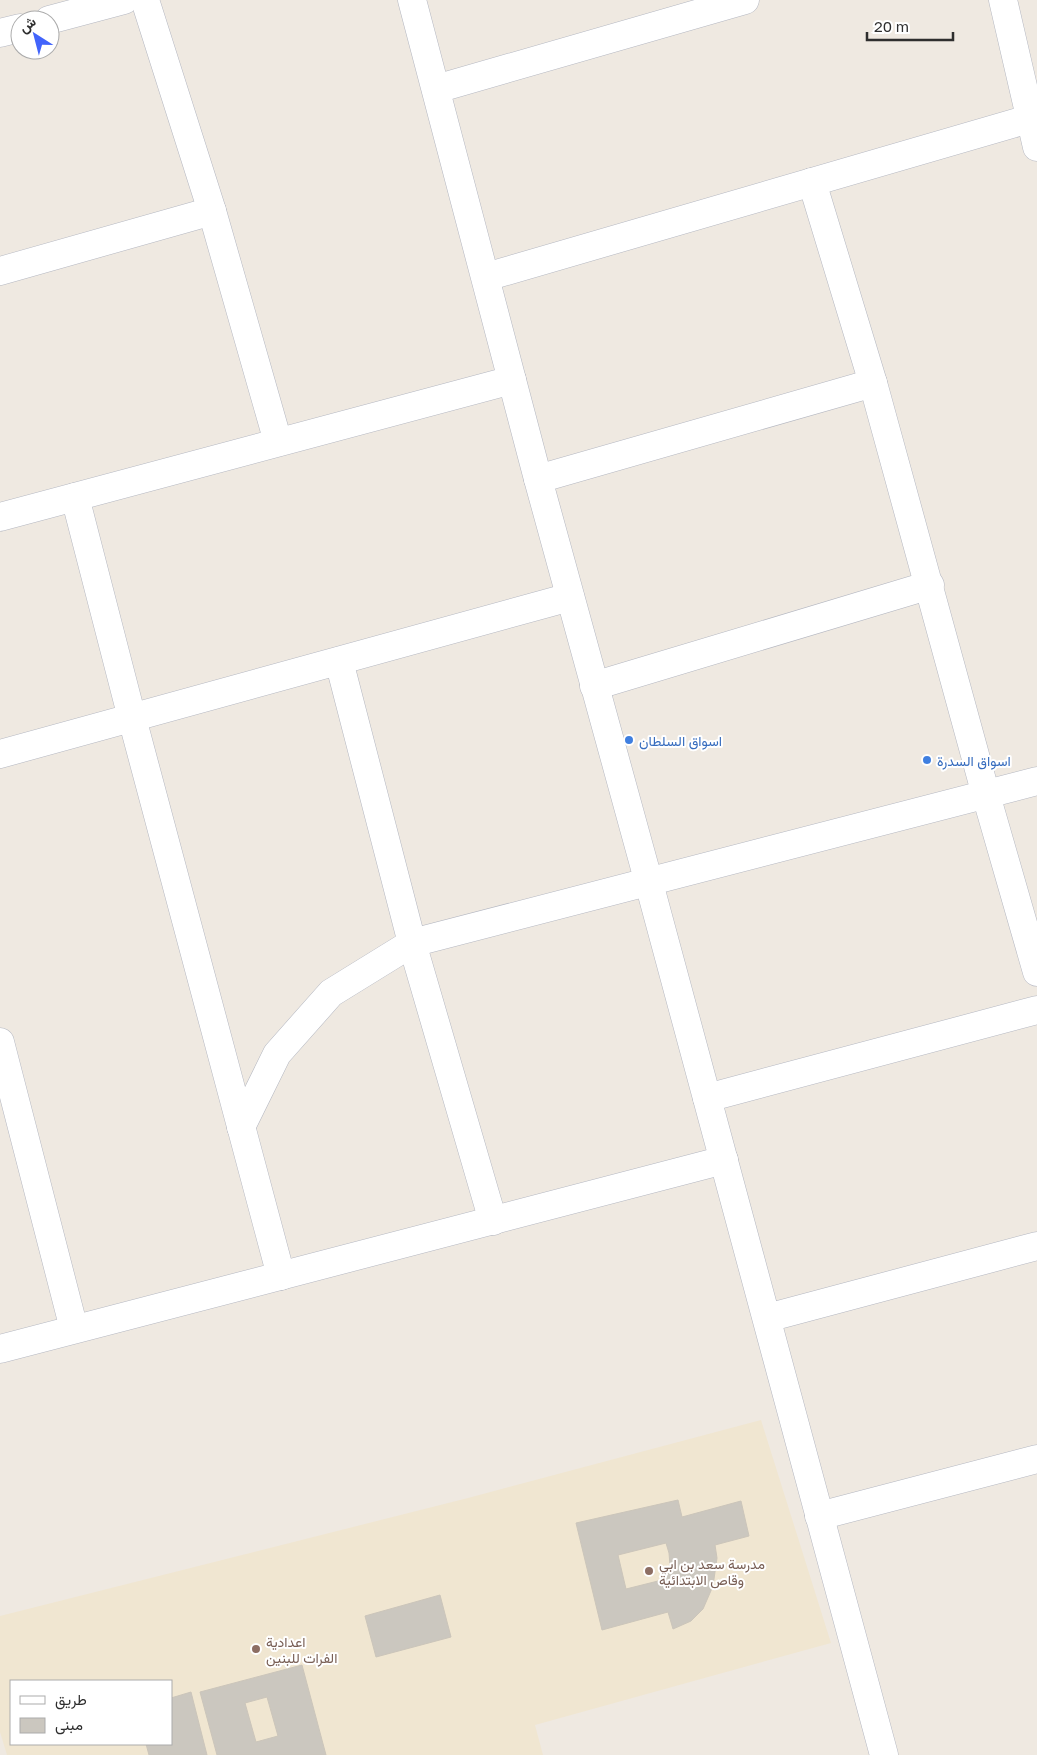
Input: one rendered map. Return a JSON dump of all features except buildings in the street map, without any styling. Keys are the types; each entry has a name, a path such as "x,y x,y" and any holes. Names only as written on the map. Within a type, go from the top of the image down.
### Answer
{"street":[{"path":"60,17 124,0"},
{"path":"145,0 212,211 278,442"},
{"path":"412,0 538,479 884,1755"},
{"path":"436,89 745,0"},
{"path":"1003,0 1037,148"},
{"path":"486,277 1029,119"},
{"path":"812,182 873,382 986,795 1037,972"},
{"path":"0,271 212,211"},
{"path":"0,517 512,380"},
{"path":"538,479 873,382"},
{"path":"75,497 281,1276"},
{"path":"594,686 930,585"},
{"path":"0,754 570,597"},
{"path":"339,661 412,943 493,1220"},
{"path":"241,1127 277,1054 331,993 412,943 1037,782"},
{"path":"707,1098 1037,1010"},
{"path":"0,1042 74,1329"},
{"path":"0,1349 724,1160"},
{"path":"767,1318 1037,1246"},
{"path":"819,1516 1037,1459"}],"shaded area":[{"path":"761,1420 831,1643 535,1725 543,1755 7,1755 0,1732 0,1616 468,1498"}],"place":[{"name":"اسواق السلطان","path":"629,740"},
{"name":"اسواق السدرة","path":"927,760"},
{"name":"مدرسة سعد بن ابي وقاص الابتدائية","path":"649,1571"},
{"name":"اعدادية الفرات للبنين","path":"256,1649"}]}
